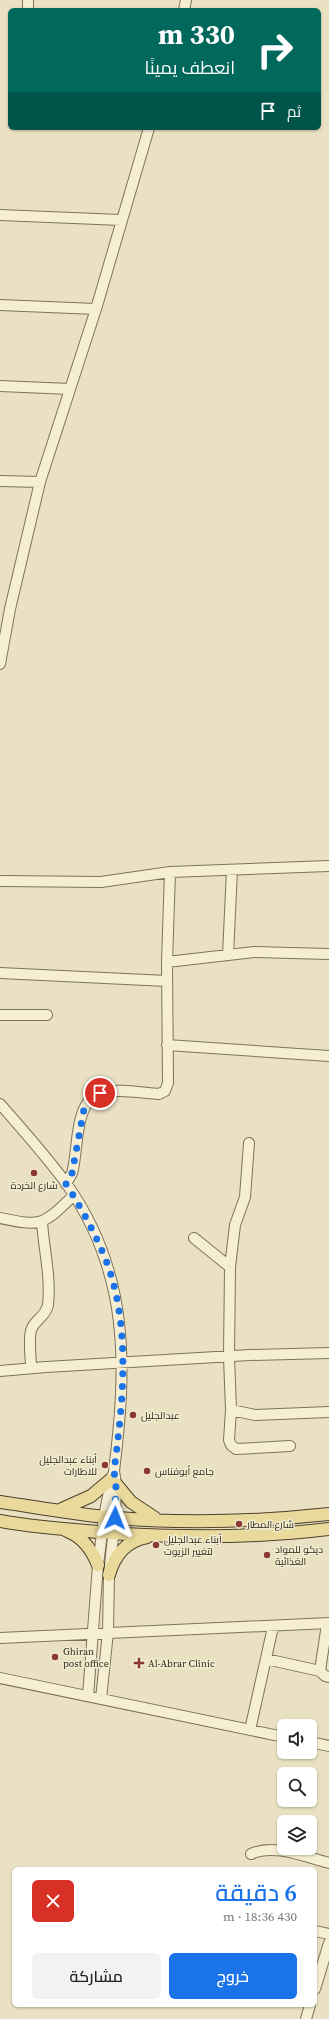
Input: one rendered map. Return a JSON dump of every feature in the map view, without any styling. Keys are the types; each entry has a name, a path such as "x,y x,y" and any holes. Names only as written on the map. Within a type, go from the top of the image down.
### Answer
{"main road":[{"path":"59,1510 90,1496 114,1479 132,1502 158,1519"},
{"path":"0,1502 109,1517 158,1519 233,1521 329,1514"},
{"path":"0,1521 60,1529 152,1537 237,1536 329,1529"},
{"path":"60,1529 80,1538 91,1550 98,1566"},
{"path":"109,1575 111,1566 120,1552 135,1541 152,1537"}],"street":[{"path":"0,664 10,609 40,482 96,309 148,130"},
{"path":"0,215 121,220"},
{"path":"0,305 96,309"},
{"path":"0,386 70,389"},
{"path":"0,481 40,482"},
{"path":"0,881 101,882 170,872 329,866"},
{"path":"228,955 232,870"},
{"path":"66,1184 72,1173 78,1133 84,1109 94,1096 106,1092 159,1094 165,1091 168,1084 167,962 170,872"},
{"path":"167,962 254,952 329,954"},
{"path":"0,972 167,981"},
{"path":"0,1016 47,1016"},
{"path":"167,1045 329,1056"},
{"path":"0,1104 5,1114 66,1184 89,1223 107,1264 118,1309 123,1363 121,1402 109,1517 108,1632 101,1699"},
{"path":"249,1143 245,1198 235,1225 230,1267 229,1357 231,1410 228,1440 233,1448 290,1446"},
{"path":"0,1218 29,1224 42,1222 53,1215 73,1196"},
{"path":"31,1368 31,1330 46,1311 48,1303 48,1264 44,1246 42,1222"},
{"path":"194,1238 230,1267"},
{"path":"0,1371 31,1368 329,1352"},
{"path":"231,1410 256,1415 329,1412"},
{"path":"88,1696 98,1566 108,1533"},
{"path":"0,1638 74,1636 108,1632 273,1627 328,1623 320,1671"},
{"path":"250,1730 273,1627"},
{"path":"266,1659 320,1671 325,1676 329,1677"},
{"path":"0,1678 277,1736"},
{"path":"317,1743 329,1746"},
{"path":"251,1854 259,1850 274,1849 329,1863"},
{"path":"317,1931 329,1934"},
{"path":"317,1982 329,1943"},
{"path":"306,2019 309,2007"}],"place":[{"name":"شارع الخردة","path":"34,1173"},
{"name":"عبدالجليل","path":"133,1415"},
{"name":"أبناء عبدالجليل للاطارات","path":"105,1465"},
{"name":"جامع أبوفناس","path":"147,1471"},
{"name":"شارع المطار","path":"239,1524"},
{"name":"أبناء عبدالجليل لتغيير الزيوت","path":"156,1545"},
{"name":"ديكو للمواد الغذائية","path":"267,1555"},
{"name":"Ghiran post office","path":"55,1657"},
{"name":"Al-Abrar Clinic","path":"139,1663"}],"route":[{"path":"100,1093 88,1102 84,1109 74,1152 72,1173 66,1184 89,1223 107,1264 120,1321 123,1363 118,1438 114,1471 116,1484 115,1518"}]}
